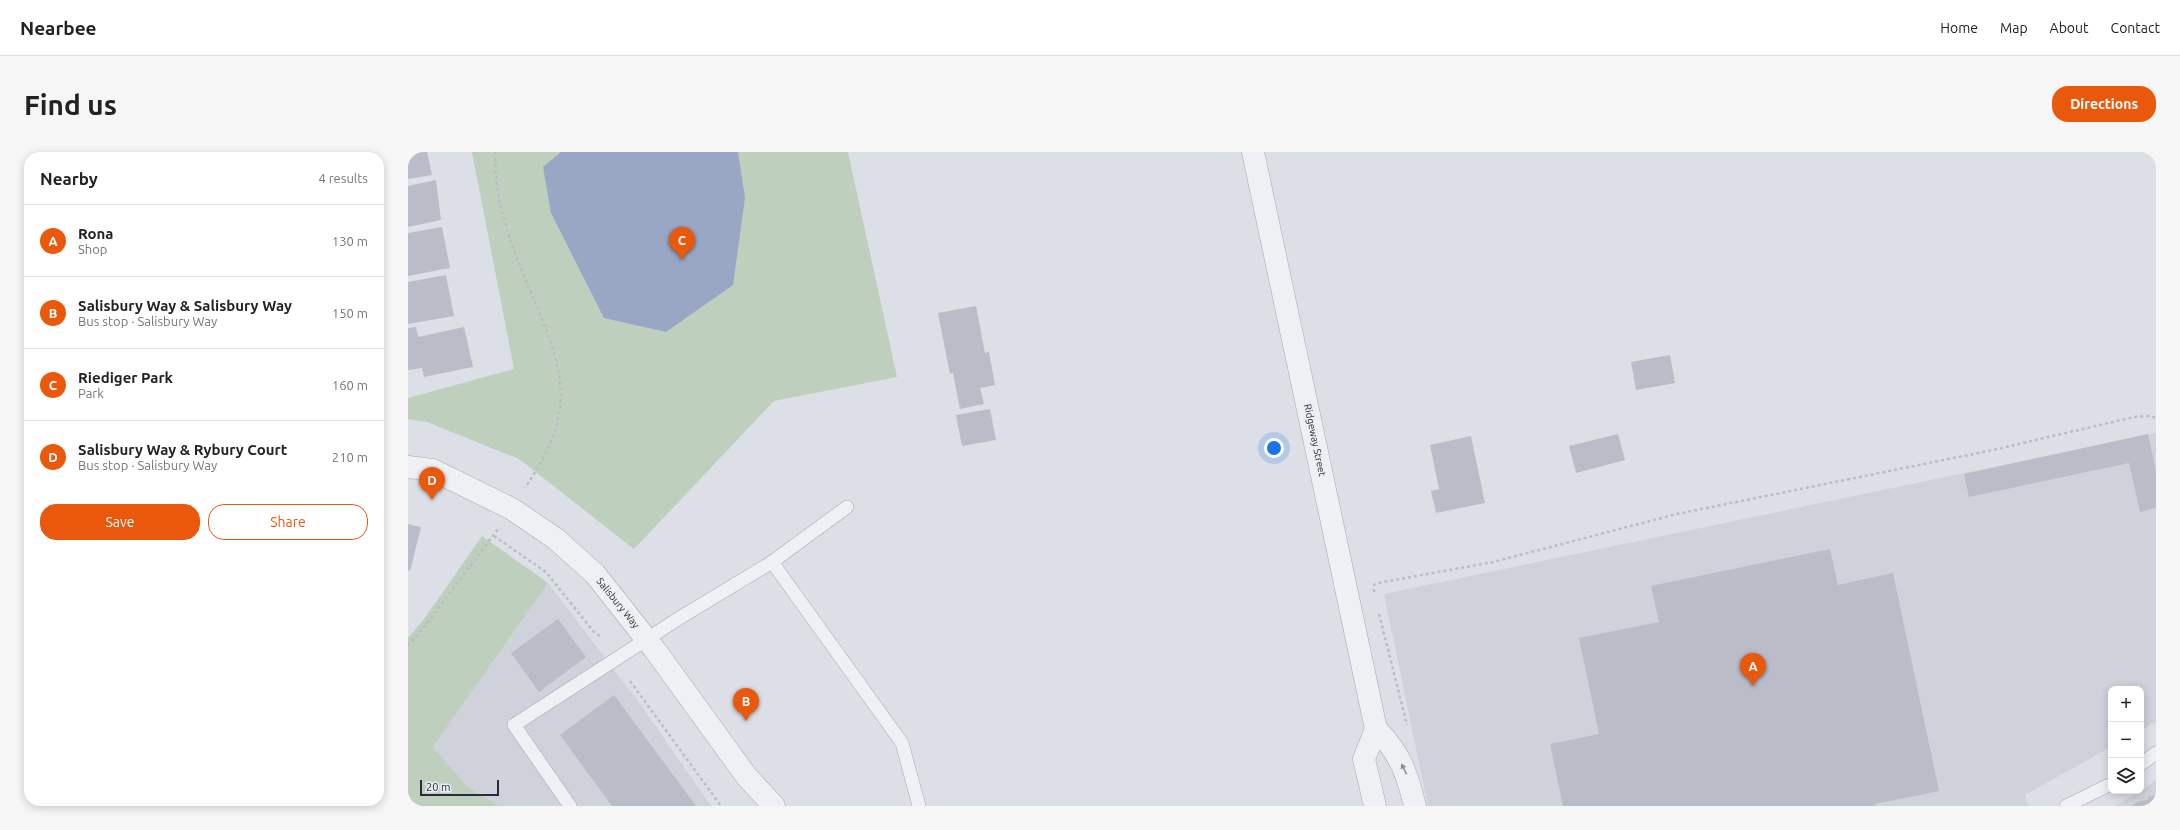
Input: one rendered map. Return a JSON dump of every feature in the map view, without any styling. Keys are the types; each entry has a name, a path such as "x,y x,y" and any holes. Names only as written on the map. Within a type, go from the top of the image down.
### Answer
{"street":[{"name":"Ridgeway Street","path":"1253,152 1376,729"},
{"name":"Salisbury Way","path":"408,467 433,470 512,509 556,539 595,574 647,639 747,777 774,806"},
{"path":"1375,806 1364,759 1376,729 1392,745 1409,780 1415,806"}],"lane":[{"path":"570,806 514,725 647,639 772,562 847,507"},
{"path":"772,562 902,743 919,806"},
{"path":"2144,762 2156,754"},
{"path":"2066,806 2108,785"}],"path":[{"path":"496,152 495,179 499,204 509,238 541,319 558,370 561,396 559,414 553,436 533,475"},
{"path":"1375,597 1373,589 1378,584 1493,562 1677,514 1993,450 2134,417 2150,416 2156,418"},
{"path":"408,646 429,621 500,527"},
{"path":"494,536 546,572 593,631 601,637"},
{"path":"1378,612 1409,732"},
{"path":"630,681 721,806"}],"shaded area":[{"path":"2156,433 2156,722 2144,728 2144,686 2108,686 2108,749 2025,795 2028,806 1428,806 1384,594"},
{"path":"548,583 638,701 711,806 499,806 468,787 433,747"},
{"path":"2156,780 2156,806 2115,806 2136,794 2144,794 2144,789"}],"green space":[{"path":"472,152 848,152 897,377 774,401 634,549 519,459 427,422 408,419 408,398 514,369"},
{"path":"482,536 548,583 433,747 468,787 499,806 408,806 408,638 424,619"}],"water":[{"path":"561,152 738,152 745,198 733,285 666,332 604,318 551,213 543,167"}],"building":[{"path":"408,152 427,152 432,175 408,179"},
{"path":"436,180 441,220 408,227 408,186"},
{"path":"442,227 450,268 408,276 408,233"},
{"path":"446,275 454,316 408,324 408,282"},
{"path":"976,306 985,353 989,352 995,385 980,388 984,404 960,409 953,373 950,374 938,313"},
{"path":"416,327 418,337 464,327 473,367 424,377 422,368 408,370 408,328"},
{"path":"1670,355 1675,383 1636,390 1631,362"},
{"path":"990,409 996,440 962,446 956,415"},
{"path":"1618,434 1625,460 1576,473 1569,446"},
{"path":"2148,434 2156,471 2156,508 2140,512 2129,463 1969,497 1964,474"},
{"path":"1471,436 1485,503 1436,513 1431,491 1439,489 1430,445"},
{"path":"408,524 421,527 410,571 408,570"},
{"path":"1830,549 1838,585 1893,573 1939,791 1875,804 1876,806 1563,806 1550,744 1599,734 1579,638 1659,622 1651,586"},
{"path":"558,619 586,657 539,692 511,653"},
{"path":"614,695 696,806 612,806 560,735"},
{"path":"2156,795 2156,806 2131,806 2149,799 2148,797"}],"place":[{"name":"Riediger Park","path":"682,260"},
{"name":"Salisbury Way & Rybury Court","path":"432,500"},
{"name":"Rona","path":"1753,686"},
{"name":"Salisbury Way & Salisbury Way","path":"746,721"}]}
